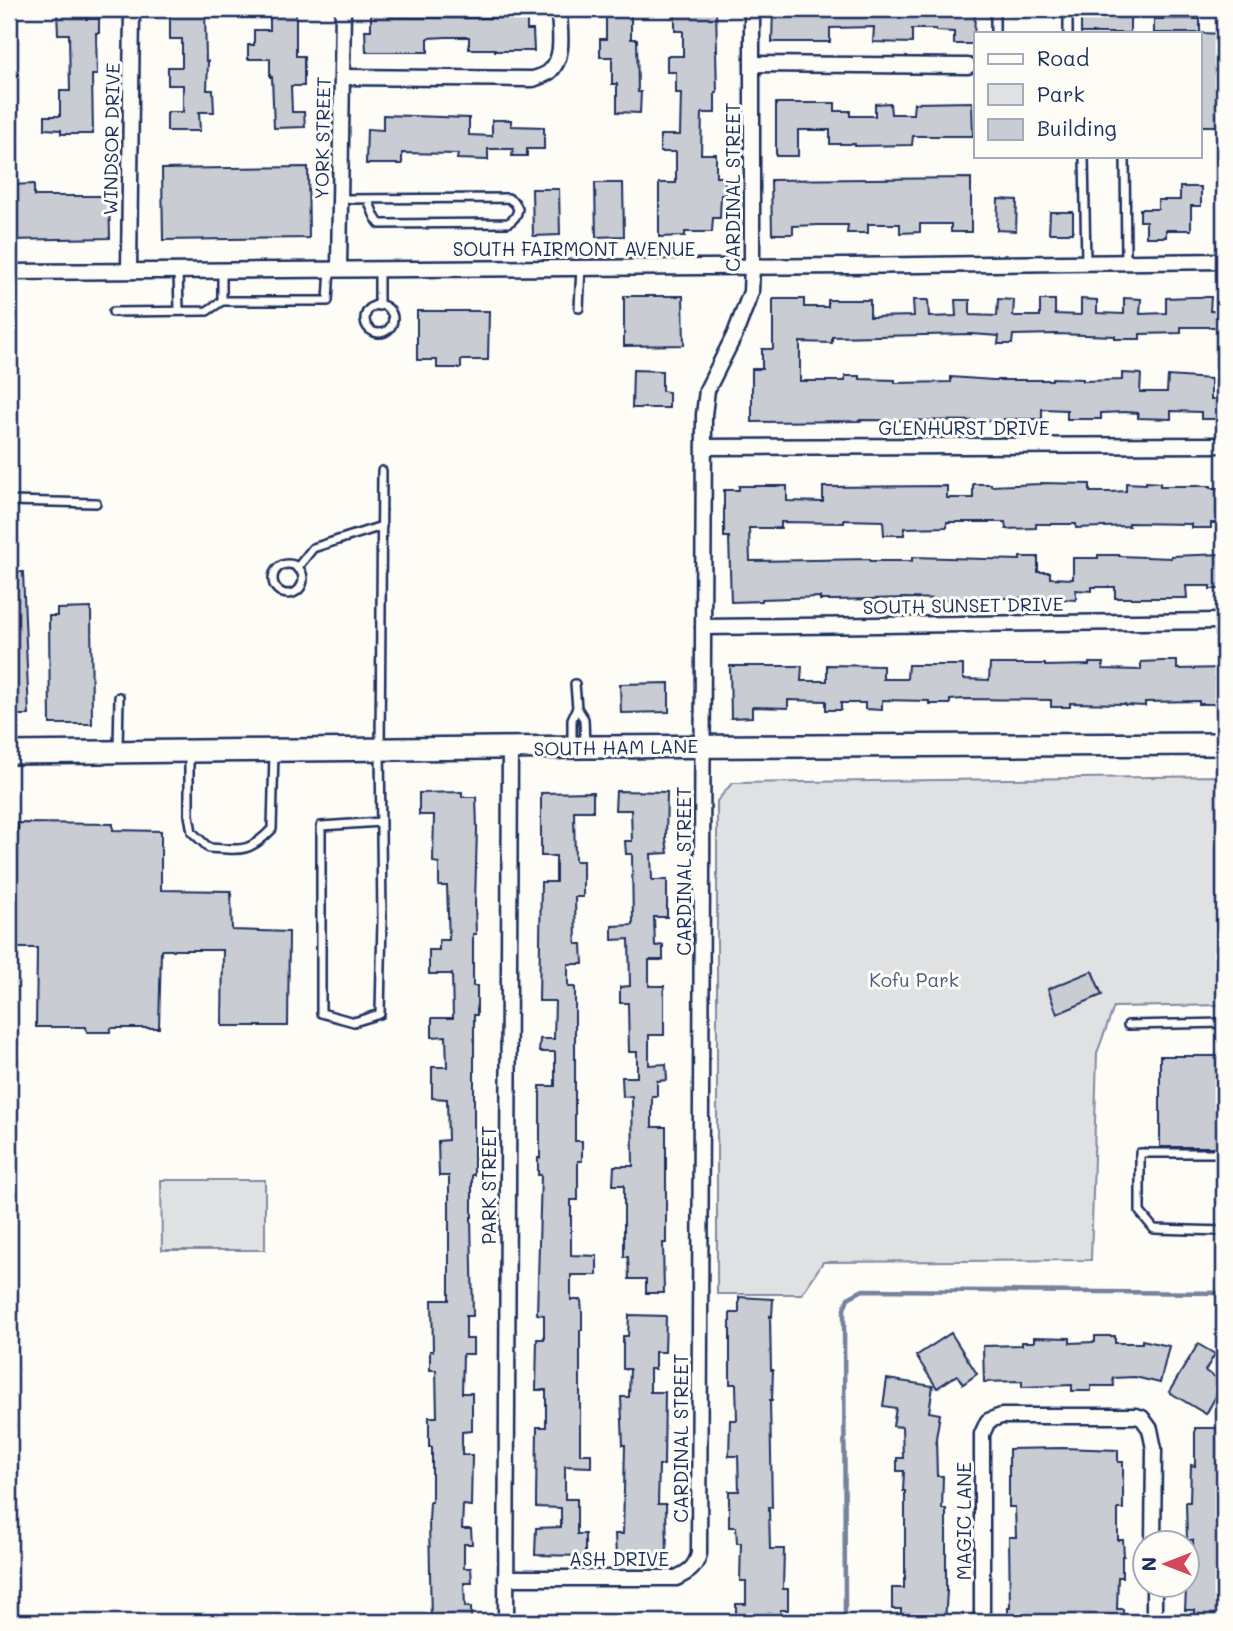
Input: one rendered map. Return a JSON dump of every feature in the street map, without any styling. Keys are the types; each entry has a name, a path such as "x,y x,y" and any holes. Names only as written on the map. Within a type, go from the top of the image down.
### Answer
{"main road":[{"name":"SOUTH HAM LANE","path":"9,752 1224,744"}],"street":[{"name":"WINDSOR DRIVE","path":"129,270 132,9"},
{"name":"YORK STREET","path":"335,268 340,199 343,9"},
{"path":"343,78 533,79 551,70 560,52 559,9"},
{"name":"CARDINAL STREET","path":"699,1532 704,415 707,390 735,334 751,292 752,9"},
{"path":"752,64 968,66"},
{"name":"SOUTH FAIRMONT AVENUE","path":"9,272 1224,261"},
{"name":"GLENHURST DRIVE","path":"704,447 1224,445"},
{"name":"SOUTH SUNSET DRIVE","path":"703,627 1224,621"},
{"name":"PARK STREET","path":"506,1622 510,748"},
{"name":"MAGIC LANE","path":"982,1622 982,1434 988,1421 1001,1416 1142,1418 1150,1429 1154,1449 1153,1530"},
{"name":"ASH DRIVE","path":"506,1578 677,1578 692,1571 697,1562 699,1532"},
{"path":"1154,1600 1154,1622"}],"lane":[{"path":"995,32 995,12 998,9"},
{"path":"1068,9 1068,32"},
{"path":"1084,158 1086,263"},
{"path":"1125,158 1126,262"},
{"path":"340,199 508,198 518,209 517,215 508,223 380,223 374,219 368,200"},
{"path":"579,308 581,267"},
{"path":"113,312 207,311 222,301 328,301 335,268"},
{"path":"379,268 379,306"},
{"path":"178,269 179,311"},
{"path":"222,269 222,301"},
{"path":"379,306 389,310 393,319 389,329 380,333 370,329 366,320 369,310 379,306"},
{"path":"380,333 380,344"},
{"path":"381,822 321,826 321,1013 354,1022 380,1014 382,918 382,471"},
{"path":"9,501 96,503"},
{"path":"297,568 313,548 382,526"},
{"path":"292,565 297,568 302,578 299,589 284,594 273,581 276,570 281,566 292,565"},
{"path":"575,684 577,708 584,719 579,747"},
{"path":"118,752 119,697"},
{"path":"577,708 572,719 579,747"},
{"path":"189,751 189,815 192,832 209,848 239,850 259,843 272,829 274,750"},
{"path":"1128,1025 1224,1023"},
{"path":"1224,1153 1140,1153 1139,1177 1140,1212 1154,1229 1224,1231"}],"green space":[{"name":"Kofu Park","path":"1224,776 1224,1005 1114,1007 1097,1053 1091,1260 823,1262 802,1294 717,1294 717,801 732,783"},
{"path":"161,1180 265,1180 265,1250 162,1250"}],"building":[{"path":"65,9 86,9 86,19 99,19 99,33 96,33 97,75 92,75 93,134 61,134 61,130 45,129 45,116 60,116 60,91 70,91 69,34 58,34 57,13 65,12"},
{"path":"170,9 205,9 207,90 213,90 214,112 199,112 200,131 167,131 167,112 183,112 183,85 168,85 168,67 182,67 182,39 170,39"},
{"path":"270,9 296,9 296,56 304,56 304,86 291,86 292,112 304,112 305,127 274,128 270,59 248,59 248,45 254,45 254,30 270,30"},
{"path":"371,9 390,9 391,17 507,18 507,9 527,9 527,30 533,30 534,51 469,49 469,37 446,37 428,38 428,52 366,52 365,30 371,30"},
{"path":"606,9 631,9 631,39 637,39 640,113 617,112 617,84 612,84 612,57 600,57 600,39 606,39"},
{"path":"677,9 716,9 715,113 702,113 701,154 716,154 716,177 725,177 725,195 721,195 720,218 713,218 712,232 685,232 685,236 659,237 659,183 676,183 676,152 660,152 660,135 680,135 681,93 676,93 676,72 667,72 667,56 683,56 683,31 675,31"},
{"path":"773,9 975,9 974,44 954,44 954,32 936,29 912,29 912,43 873,42 874,27 830,28 830,42 772,42"},
{"path":"1081,13 1130,13 1130,32 1081,32"},
{"path":"1154,19 1200,19 1200,32 1154,32"},
{"path":"1202,33 1224,34 1224,126 1202,126"},
{"path":"972,102 973,136 913,136 912,145 855,146 830,144 830,130 798,130 798,156 776,156 776,103 835,103 835,111 850,111 850,116 875,116 875,104 890,103 891,114 913,114 914,103"},
{"path":"383,115 469,118 469,135 492,136 492,120 511,120 511,126 544,127 544,149 527,149 527,156 512,156 513,149 488,149 488,160 457,159 458,154 402,153 402,164 366,164 367,129 383,130"},
{"path":"308,167 309,238 163,240 162,169"},
{"path":"971,178 971,232 951,232 951,224 920,224 920,232 900,233 900,224 868,224 868,233 847,233 848,225 819,225 793,226 793,234 772,234 771,180"},
{"path":"595,183 623,183 624,236 596,237"},
{"path":"34,184 34,196 109,196 110,238 9,240 9,185"},
{"path":"1180,187 1201,187 1201,206 1191,206 1191,230 1166,230 1166,237 1146,237 1146,221 1140,221 1140,209 1158,209 1158,200 1180,200"},
{"path":"532,189 559,189 560,235 533,236"},
{"path":"998,199 1017,200 1016,231 997,230"},
{"path":"1050,212 1073,212 1073,233 1049,233"},
{"path":"624,296 683,296 684,345 624,346"},
{"path":"1211,297 1210,311 1224,311 1224,327 1181,327 1181,333 1140,334 1140,339 1055,334 1013,335 1012,344 998,344 999,336 971,334 832,337 832,343 800,342 800,381 845,381 845,376 860,376 860,379 895,380 895,383 951,382 951,377 1083,381 1122,380 1122,373 1141,374 1140,392 1167,392 1168,376 1211,379 1211,399 1222,399 1222,419 1201,419 1201,412 1171,411 1171,419 1138,418 1138,413 1125,412 1101,413 1101,419 1067,419 1067,410 1042,409 1042,419 1004,421 752,422 752,369 762,369 762,349 773,349 773,299 804,299 804,307 828,307 828,300 870,300 870,317 914,316 913,300 928,300 929,317 956,316 955,300 970,300 970,315 997,316 998,299 1014,300 1013,316 1040,316 1040,300 1055,300 1055,314 1081,315 1081,299 1097,300 1097,313 1124,314 1124,298 1141,299 1140,314 1166,313 1166,298"},
{"path":"417,311 489,311 488,360 461,360 461,368 437,368 437,360 417,360"},
{"path":"633,370 662,371 662,391 669,392 669,408 632,408"},
{"path":"1126,483 1160,483 1160,486 1224,488 1224,523 1211,523 1211,528 1191,528 1191,524 1129,523 1129,526 1076,528 1076,524 1036,524 1036,528 1006,529 1005,522 947,522 947,527 904,528 904,535 884,535 883,521 781,522 781,528 749,528 750,561 912,561 912,557 1020,560 1020,557 1038,557 1038,572 1050,572 1050,578 1073,579 1073,558 1119,555 1171,558 1224,554 1224,589 1186,586 1187,598 1115,598 1115,587 1092,587 1092,591 1076,590 1076,600 820,600 820,597 731,602 729,537 724,537 724,490 739,490 739,486 787,486 787,501 823,502 823,487 947,486 947,498 973,498 973,484 1090,484 1090,492 1111,492 1126,491"},
{"path":"9,572 23,572 29,715 9,715"},
{"path":"91,608 92,724 50,724 49,616 57,616 57,609"},
{"path":"1177,661 1177,669 1224,668 1224,704 1199,704 1199,701 1145,702 1145,706 1070,703 1070,707 1051,707 1051,700 963,699 950,700 950,704 929,704 929,701 882,700 882,710 865,709 865,703 841,703 841,710 826,710 826,701 788,700 788,708 752,707 752,717 731,718 730,666 802,666 801,681 827,681 827,665 883,666 883,679 907,679 908,665 963,665 963,679 989,680 990,664 1045,666 1103,663 1103,669 1141,670 1141,662"},
{"path":"669,683 669,712 621,713 620,684"},
{"path":"616,791 667,792 668,853 651,854 652,880 667,880 667,917 654,917 655,946 663,945 663,960 649,960 649,986 664,986 664,1035 649,1035 649,1065 666,1064 667,1080 657,1081 657,1096 652,1096 652,1127 666,1127 664,1293 646,1293 646,1279 629,1279 628,1257 624,1257 624,1185 613,1185 614,1166 633,1166 632,1096 623,1097 622,1077 637,1077 637,1052 629,1052 628,1003 620,1003 620,987 630,986 629,939 612,940 612,926 633,925 632,854 626,854 625,841 632,841 631,810 615,810"},
{"path":"462,792 462,797 476,797 477,828 476,934 473,934 473,986 477,986 477,1015 474,1015 474,1175 471,1217 473,1316 466,1316 466,1339 473,1339 473,1354 463,1354 462,1393 472,1393 472,1431 462,1432 462,1455 472,1455 471,1506 463,1505 462,1529 471,1529 472,1544 464,1544 464,1568 471,1568 472,1583 464,1583 465,1607 471,1607 471,1622 431,1622 429,1521 432,1502 432,1447 429,1447 429,1417 437,1417 436,1370 430,1370 430,1351 433,1351 432,1300 449,1300 449,1176 439,1176 438,1141 448,1140 447,1099 432,1098 432,1067 447,1067 446,1036 432,1037 432,1018 453,1018 452,974 429,974 429,950 439,950 439,940 449,940 447,886 439,886 439,863 433,862 434,815 419,815 419,793"},
{"path":"593,792 593,811 574,811 575,861 583,861 583,897 575,897 576,944 582,944 583,964 568,964 568,987 575,987 575,1141 582,1141 582,1161 578,1161 578,1200 571,1200 571,1255 597,1256 597,1275 571,1275 571,1300 581,1300 582,1313 580,1454 591,1454 591,1467 565,1466 565,1499 577,1499 577,1534 585,1534 585,1556 535,1555 536,1528 561,1527 561,1508 536,1507 537,1427 546,1427 546,1390 536,1390 537,1339 544,1339 544,1315 537,1314 541,1175 538,1175 540,1086 555,1086 555,1052 539,1052 540,1039 554,1039 555,1001 539,1001 541,882 556,882 556,856 541,856 541,793"},
{"path":"18,823 113,824 113,830 161,831 161,890 231,891 232,930 289,932 288,1026 222,1026 223,950 161,950 159,1028 111,1028 110,1032 87,1032 86,1027 36,1027 37,948 9,948 9,829 18,829"},
{"path":"1092,971 1102,995 1057,1014 1048,989"},
{"path":"1160,1056 1224,1056 1224,1147 1160,1147"},
{"path":"739,1297 773,1299 772,1317 770,1316 773,1370 770,1400 770,1549 784,1549 783,1589 788,1589 788,1610 780,1610 780,1622 736,1621 736,1604 746,1604 746,1581 740,1581 741,1543 737,1543 736,1527 729,1527 729,1491 739,1491 738,1456 729,1456 730,1420 737,1420 736,1384 730,1384 730,1313 739,1313"},
{"path":"629,1315 666,1316 665,1352 655,1352 655,1369 650,1369 650,1392 665,1392 664,1465 659,1465 658,1504 666,1504 667,1556 616,1557 615,1534 623,1534 625,1445 621,1397 629,1397 630,1369 623,1369 623,1336 628,1336"},
{"path":"951,1333 977,1374 963,1384 957,1375 937,1388 916,1356"},
{"path":"1095,1336 1115,1336 1115,1343 1142,1343 1142,1340 1169,1346 1160,1383 1135,1377 1113,1378 1114,1386 1091,1386 1091,1391 1072,1391 1072,1385 1022,1387 1022,1381 984,1382 983,1346 1022,1345 1022,1342 1034,1342 1034,1337 1070,1338 1070,1343 1095,1342"},
{"path":"1198,1344 1215,1354 1205,1371 1224,1382 1206,1414 1169,1392"},
{"path":"887,1379 933,1386 929,1412 940,1414 936,1438 937,1476 943,1476 942,1509 946,1509 945,1622 901,1622 901,1609 892,1609 892,1588 904,1588 905,1579 905,1491 904,1471 897,1471 897,1458 903,1458 902,1427 893,1426 896,1408 883,1406"},
{"path":"1195,1428 1224,1428 1224,1622 1195,1622 1195,1610 1185,1610 1185,1600 1202,1600 1202,1530 1187,1530 1186,1502 1190,1502 1191,1465 1195,1466"},
{"path":"1009,1449 1118,1450 1118,1462 1123,1462 1123,1509 1118,1509 1118,1540 1123,1540 1124,1556 1122,1577 1118,1577 1117,1609 1123,1609 1123,1622 1008,1622 1009,1537 1016,1537 1015,1507 1009,1507"}],"waterway":[{"path":"845,1622 844,1309 848,1298 863,1290 1224,1293"}]}
